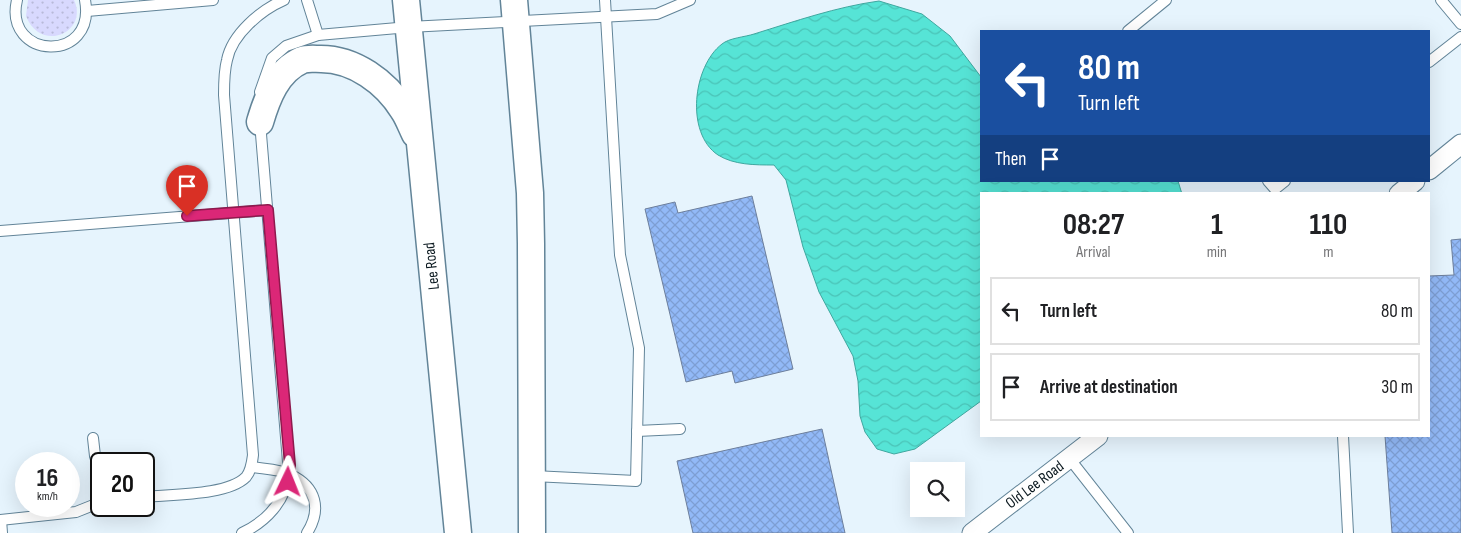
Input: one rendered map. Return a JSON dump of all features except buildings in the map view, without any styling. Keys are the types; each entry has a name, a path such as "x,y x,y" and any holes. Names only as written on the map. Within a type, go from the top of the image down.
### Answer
{"street":[{"name":"Lee Road","path":"406,0 458,533"},
{"path":"515,11 530,193 532,533"},
{"path":"260,122 273,87 292,66 304,59 336,59 364,70 390,94 403,109 421,147"},
{"path":"1430,169 1461,144"},
{"path":"1401,192 1414,182"},
{"name":"Old Lee Road","path":"972,533 1097,437"}],"lane":[{"path":"17,0 16,19 20,30 29,40 39,46 52,48 62,46 77,36 86,21 85,0"},
{"path":"87,11 213,0"},
{"path":"155,496 224,489 246,476 252,467 253,455 224,95 227,58 251,22 284,0"},
{"path":"307,0 318,35"},
{"path":"533,476 636,481 638,348 620,255 605,0"},
{"path":"242,533 256,527 280,502 289,474 258,98 272,58 286,46 318,35 409,27 515,11 606,17 657,14 690,0"},
{"path":"1129,30 1166,0"},
{"path":"1441,0 1461,24"},
{"path":"1430,61 1461,37"},
{"path":"1269,182 1275,189 1284,182"},
{"path":"0,231 268,210"},
{"path":"637,431 680,429"},
{"path":"1343,437 1348,533"},
{"path":"93,438 95,452"},
{"path":"1070,458 1128,533"},
{"path":"252,467 289,474 303,481 315,496 316,518 308,533"},
{"path":"2,533 0,520 76,512 90,506"}],"shaded area":[{"path":"28,0 74,0 77,11 75,21 69,29 61,34 52,36 42,34 33,28 26,16"}],"water":[{"path":"879,1 922,14 950,36 980,76 980,182 1178,182 1181,192 980,192 980,402 915,449 894,454 877,449 865,432 860,416 858,381 853,356 819,292 803,247 786,180 774,165 738,163 718,155 708,145 701,131 697,116 699,83 704,68 712,54 722,44 801,19"}],"route":[{"path":"187,216 268,210 290,465 288,482"}]}
